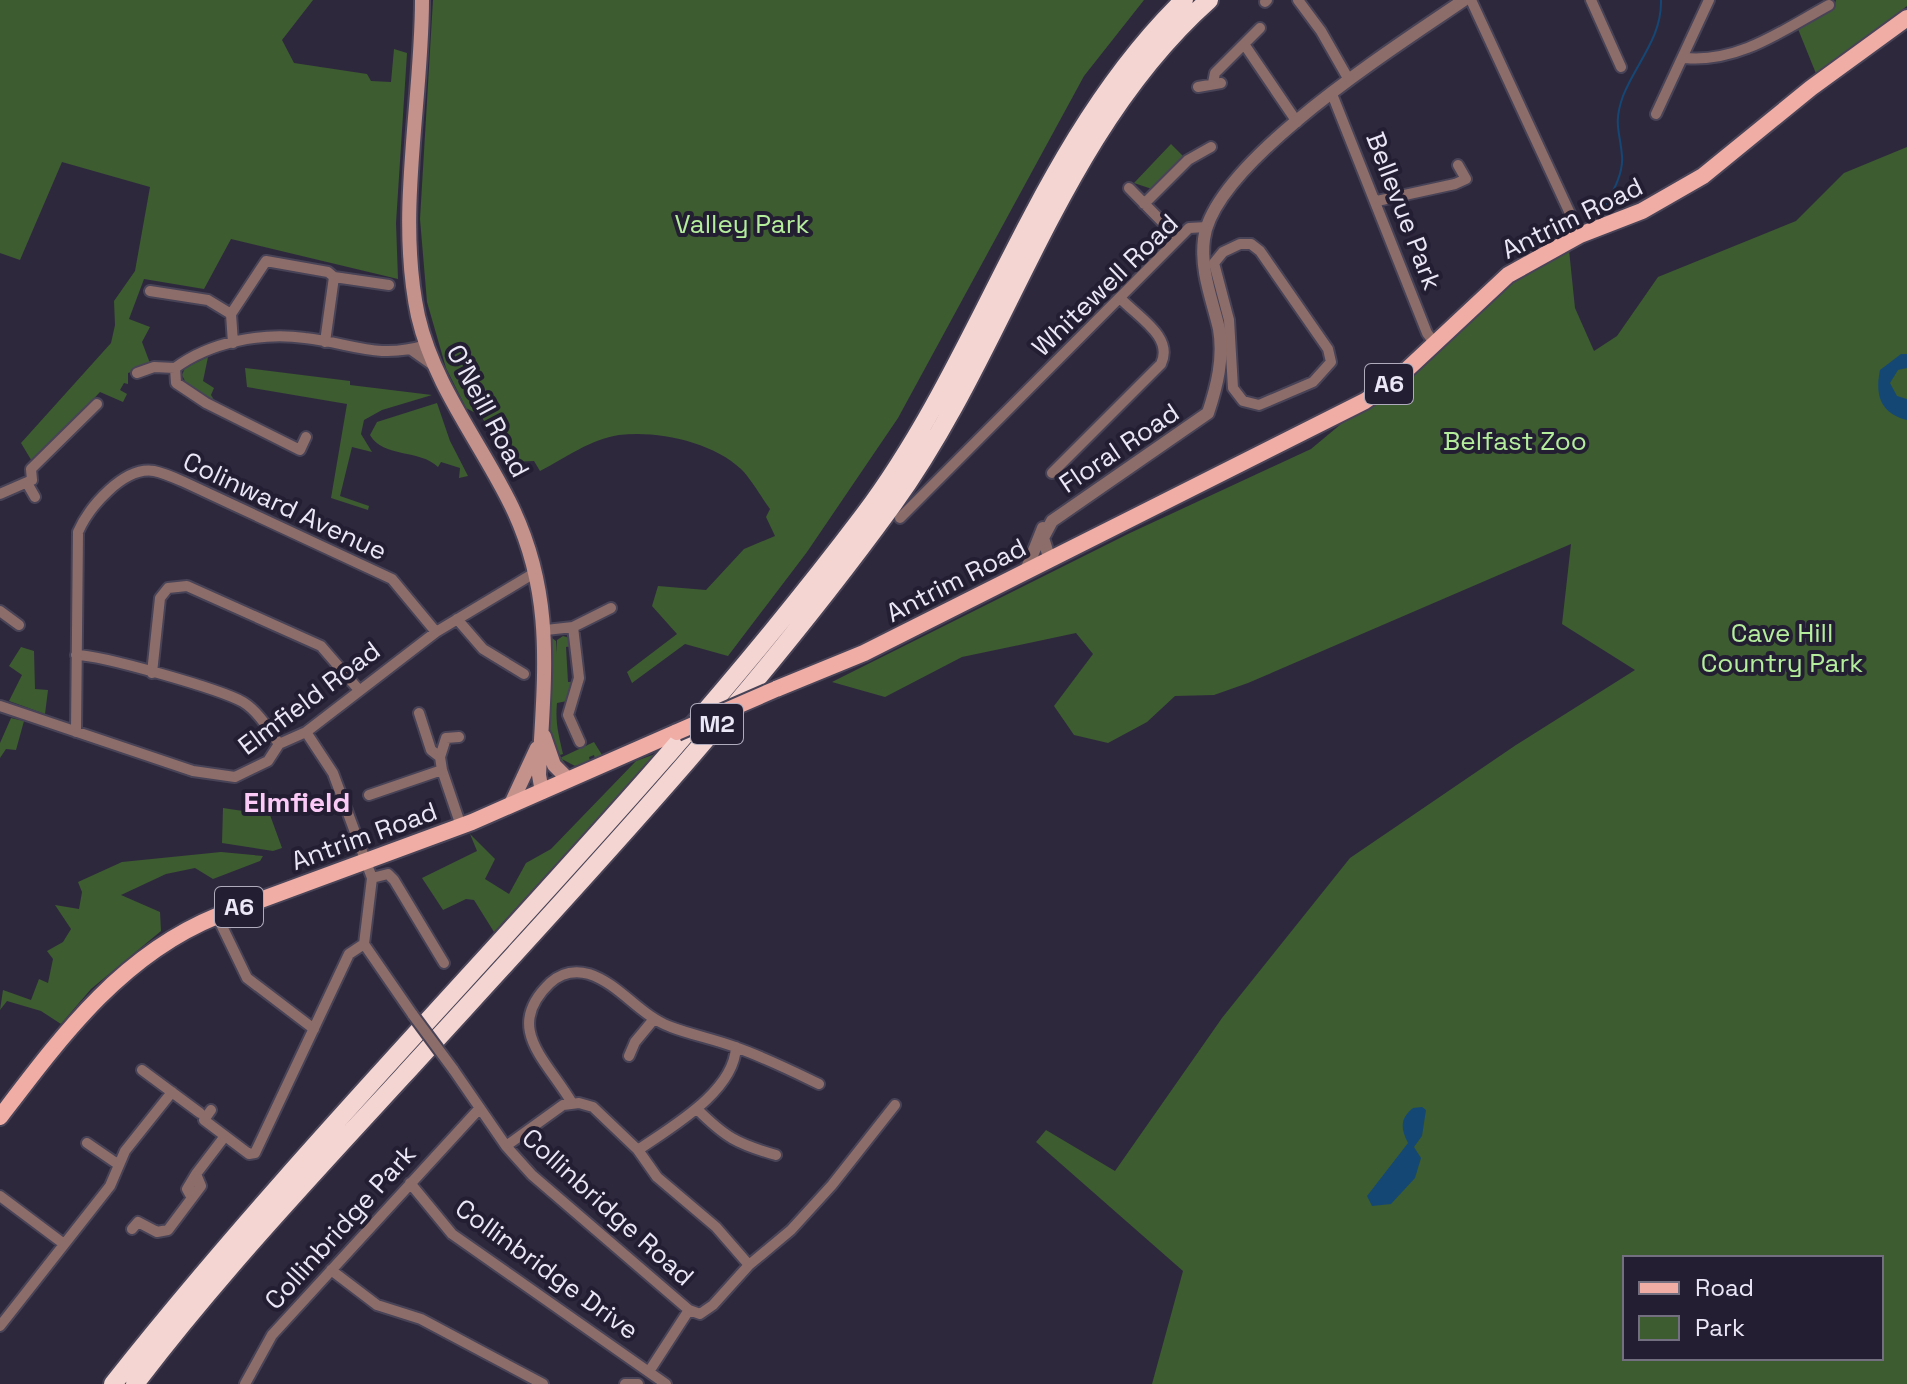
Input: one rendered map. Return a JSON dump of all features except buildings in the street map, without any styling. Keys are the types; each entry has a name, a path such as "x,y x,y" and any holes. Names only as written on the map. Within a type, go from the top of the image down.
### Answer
{"highway":[{"name":"M2","path":"113,1384 248,1221 631,798 833,556 894,473 935,408 1087,122 1142,45 1184,0"},
{"name":"M2","path":"135,1384 244,1251 665,785 854,556 949,419 1095,140 1148,64 1209,0"}],"main road":[{"name":"O'Neill Road","path":"422,0 411,228 414,290 434,366 509,502 536,572 546,630 542,792"},
{"name":"Antrim Road","path":"0,1117 57,1044 120,975 177,935 217,916 368,870 391,852 510,806 864,653 1365,401 1399,377 1496,283 1532,259 1580,235 1642,211 1703,176 1811,88 1907,18"},
{"path":"541,736 554,765 569,780"},
{"path":"510,806 541,736"}],"street":[{"path":"1298,0 1321,31 1349,80"},
{"name":"Whitewell Road","path":"900,518 1178,238 1189,228 1207,227 1227,191 1297,122 1349,80 1464,0"},
{"path":"1471,0 1580,235"},
{"path":"1591,0 1621,67"},
{"path":"1656,114 1685,58 1709,0"},
{"path":"1685,58 1711,61 1738,54 1829,5"},
{"path":"1198,87 1217,83 1215,73 1260,28"},
{"path":"1244,44 1297,122"},
{"name":"Bellevue Park","path":"1332,94 1427,333 1435,344"},
{"path":"1144,204 1188,160 1211,147"},
{"path":"1377,201 1455,184 1466,179 1458,165"},
{"path":"1129,188 1178,238"},
{"name":"Floral Road","path":"1050,560 1043,541 1045,527 1206,416 1216,389 1221,355 1218,301 1203,258 1207,227"},
{"path":"1251,244 1260,251 1328,349 1331,362 1325,372 1277,400 1259,405 1243,401 1233,388 1230,377 1231,338 1218,301 1214,263 1223,252 1251,244"},
{"path":"233,343 231,314 266,261 328,272 334,277 389,285"},
{"path":"325,342 334,277"},
{"path":"150,291 208,300 231,314"},
{"path":"1052,473 1161,364 1165,355 1163,341 1120,298"},
{"path":"137,373 154,367 175,368 189,357 233,343 283,336 375,353 426,345"},
{"path":"410,349 434,366"},
{"path":"175,368 176,383 206,403 300,450 306,437"},
{"path":"0,494 32,480 31,469 97,404"},
{"path":"952,447 959,457"},
{"name":"Colinward Avenue","path":"76,732 78,532 83,521 104,497 134,472 153,470 392,579 436,632"},
{"path":"27,483 35,497"},
{"path":"1025,573 1037,535 1045,527"},
{"name":"Elmfield Road","path":"0,706 193,771 225,778 243,774 268,761 279,744 306,732 436,632 536,572"},
{"path":"152,673 160,598 168,588 187,586 321,646 359,690"},
{"path":"546,630 573,627 611,608"},
{"path":"0,611 19,625"},
{"path":"457,619 483,649 524,674"},
{"path":"573,627 579,678 568,715 580,742"},
{"path":"76,655 152,673 245,703 279,744"},
{"path":"419,713 431,750 440,757"},
{"path":"142,1070 206,1112 204,1120 249,1154 259,1149 349,954 364,944 368,870 333,773 306,732"},
{"path":"459,737 446,738 440,757 461,826"},
{"path":"369,795 442,770"},
{"path":"391,852 389,875 444,963"},
{"path":"368,870 389,875"},
{"path":"217,916 247,978 314,1029"},
{"name":"Collinbridge Road","path":"364,944 506,1146 532,1175 689,1310 700,1314 713,1305 749,1265"},
{"path":"572,1103 530,1036 526,1022 529,1009 559,975 588,974 654,1019 736,1047 819,1084"},
{"path":"629,1056 635,1042 654,1019"},
{"path":"638,1150 697,1109 715,1090 736,1058 736,1047"},
{"path":"0,1326 102,1195 125,1151 172,1092"},
{"path":"506,1146 540,1119 572,1103 593,1107 638,1150 657,1177 716,1227 749,1265 791,1230 895,1105"},
{"name":"Collinbridge Park","path":"245,1384 272,1335 479,1109"},
{"path":"697,1109 732,1141 776,1155"},
{"path":"132,1229 138,1222 157,1232 168,1230 201,1186 196,1174 225,1136"},
{"path":"87,1143 119,1165"},
{"name":"Collinbridge Drive","path":"410,1183 452,1234 666,1384"},
{"path":"0,1196 64,1244"},
{"path":"331,1270 377,1305 421,1319 543,1384"},
{"path":"650,1370 689,1310"},
{"path":"625,1384 638,1384"}],"green space":[{"path":"0,0 313,0 282,40 294,63 367,74 371,81 391,82 394,49 407,53 396,223 398,279 231,239 204,289 144,279 129,319 150,327 142,342 151,366 128,373 128,384 124,383 120,390 127,394 123,402 100,392 33,463 21,443 111,343 115,325 114,301 135,271 150,187 62,162 20,260 0,253"},
{"name":"Valley Park","path":"433,0 1144,0 1084,76 898,418 807,552 728,656 685,644 632,683 627,672 677,634 652,606 658,586 706,590 744,549 775,536 766,517 770,509 741,469 700,445 650,434 619,435 598,440 540,471 534,461 510,462 481,416 466,408 446,368 427,302 420,219"},
{"path":"1836,0 1907,0 1907,6 1817,76 1798,29 1834,7"},
{"path":"1171,144 1184,157 1152,189 1134,183"},
{"path":"1907,147 1907,1384 1152,1384 1183,1271 1036,1142 1046,1130 1115,1171 1222,1018 1350,858 1516,745 1635,670 1562,624 1571,544 1248,683 1214,695 1175,696 1147,722 1108,743 1074,735 1054,706 1093,654 1076,633 962,657 885,697 832,682 1130,533 1311,449 1347,419 1412,378 1502,289 1569,250 1575,308 1594,351 1617,336 1658,277 1796,221 1844,173"},
{"path":"208,357 203,381 214,388 211,395 216,403 188,387 182,375 185,368"},
{"path":"245,368 432,395 382,410 364,420 361,434 372,452 352,447 340,496 369,506 368,510 331,498 347,404 247,387"},
{"path":"437,403 450,441 468,476 459,478 460,468 441,462 438,467 422,458 384,447 370,435 377,422"},
{"path":"563,636 570,638 573,646 566,647 568,682 574,682 567,701 557,703 563,754 560,755 552,735 552,744 566,765 560,768 548,738 552,638 556,641 556,654 557,640"},
{"path":"21,647 34,651 35,689 48,690 45,714 9,701 22,675 9,666"},
{"path":"11,718 24,721 16,750 6,749 0,758 0,743"},
{"path":"594,742 602,755 595,759 594,755 589,757 590,761 575,766 560,758"},
{"path":"658,753 494,932 474,900 466,899 443,910 422,878 477,851 470,834 495,859 485,879 509,894 526,863 551,849 636,761"},
{"path":"223,808 270,815 282,848 273,851 222,843"},
{"path":"221,852 263,856 260,861 213,879 195,868 166,874 121,895 160,912 161,931 91,989 61,1024 41,1011 7,1001 0,1010 3,990 31,1000 39,979 48,983 53,959 47,951 63,942 71,929 55,905 79,909 82,892 78,882 122,862"}],"water":[{"path":"1901,354 1907,354 1907,368 1898,370 1890,383 1897,396 1907,399 1907,420 1885,408 1878,387 1880,370"},
{"path":"1413,1108 1426,1110 1422,1136 1414,1147 1421,1158 1415,1178 1391,1204 1372,1206 1367,1196 1408,1143 1403,1132 1406,1115"}],"waterway":[{"path":"1599,219 1618,180 1622,164 1618,121 1620,106 1628,84 1653,38 1661,0"}],"district":[{"name":"Elmfield","path":"297,802"}],"park label":[{"name":"Belfast Zoo","path":"1515,441"},
{"name":"Cave Hill Country Park","path":"1782,648"}]}
